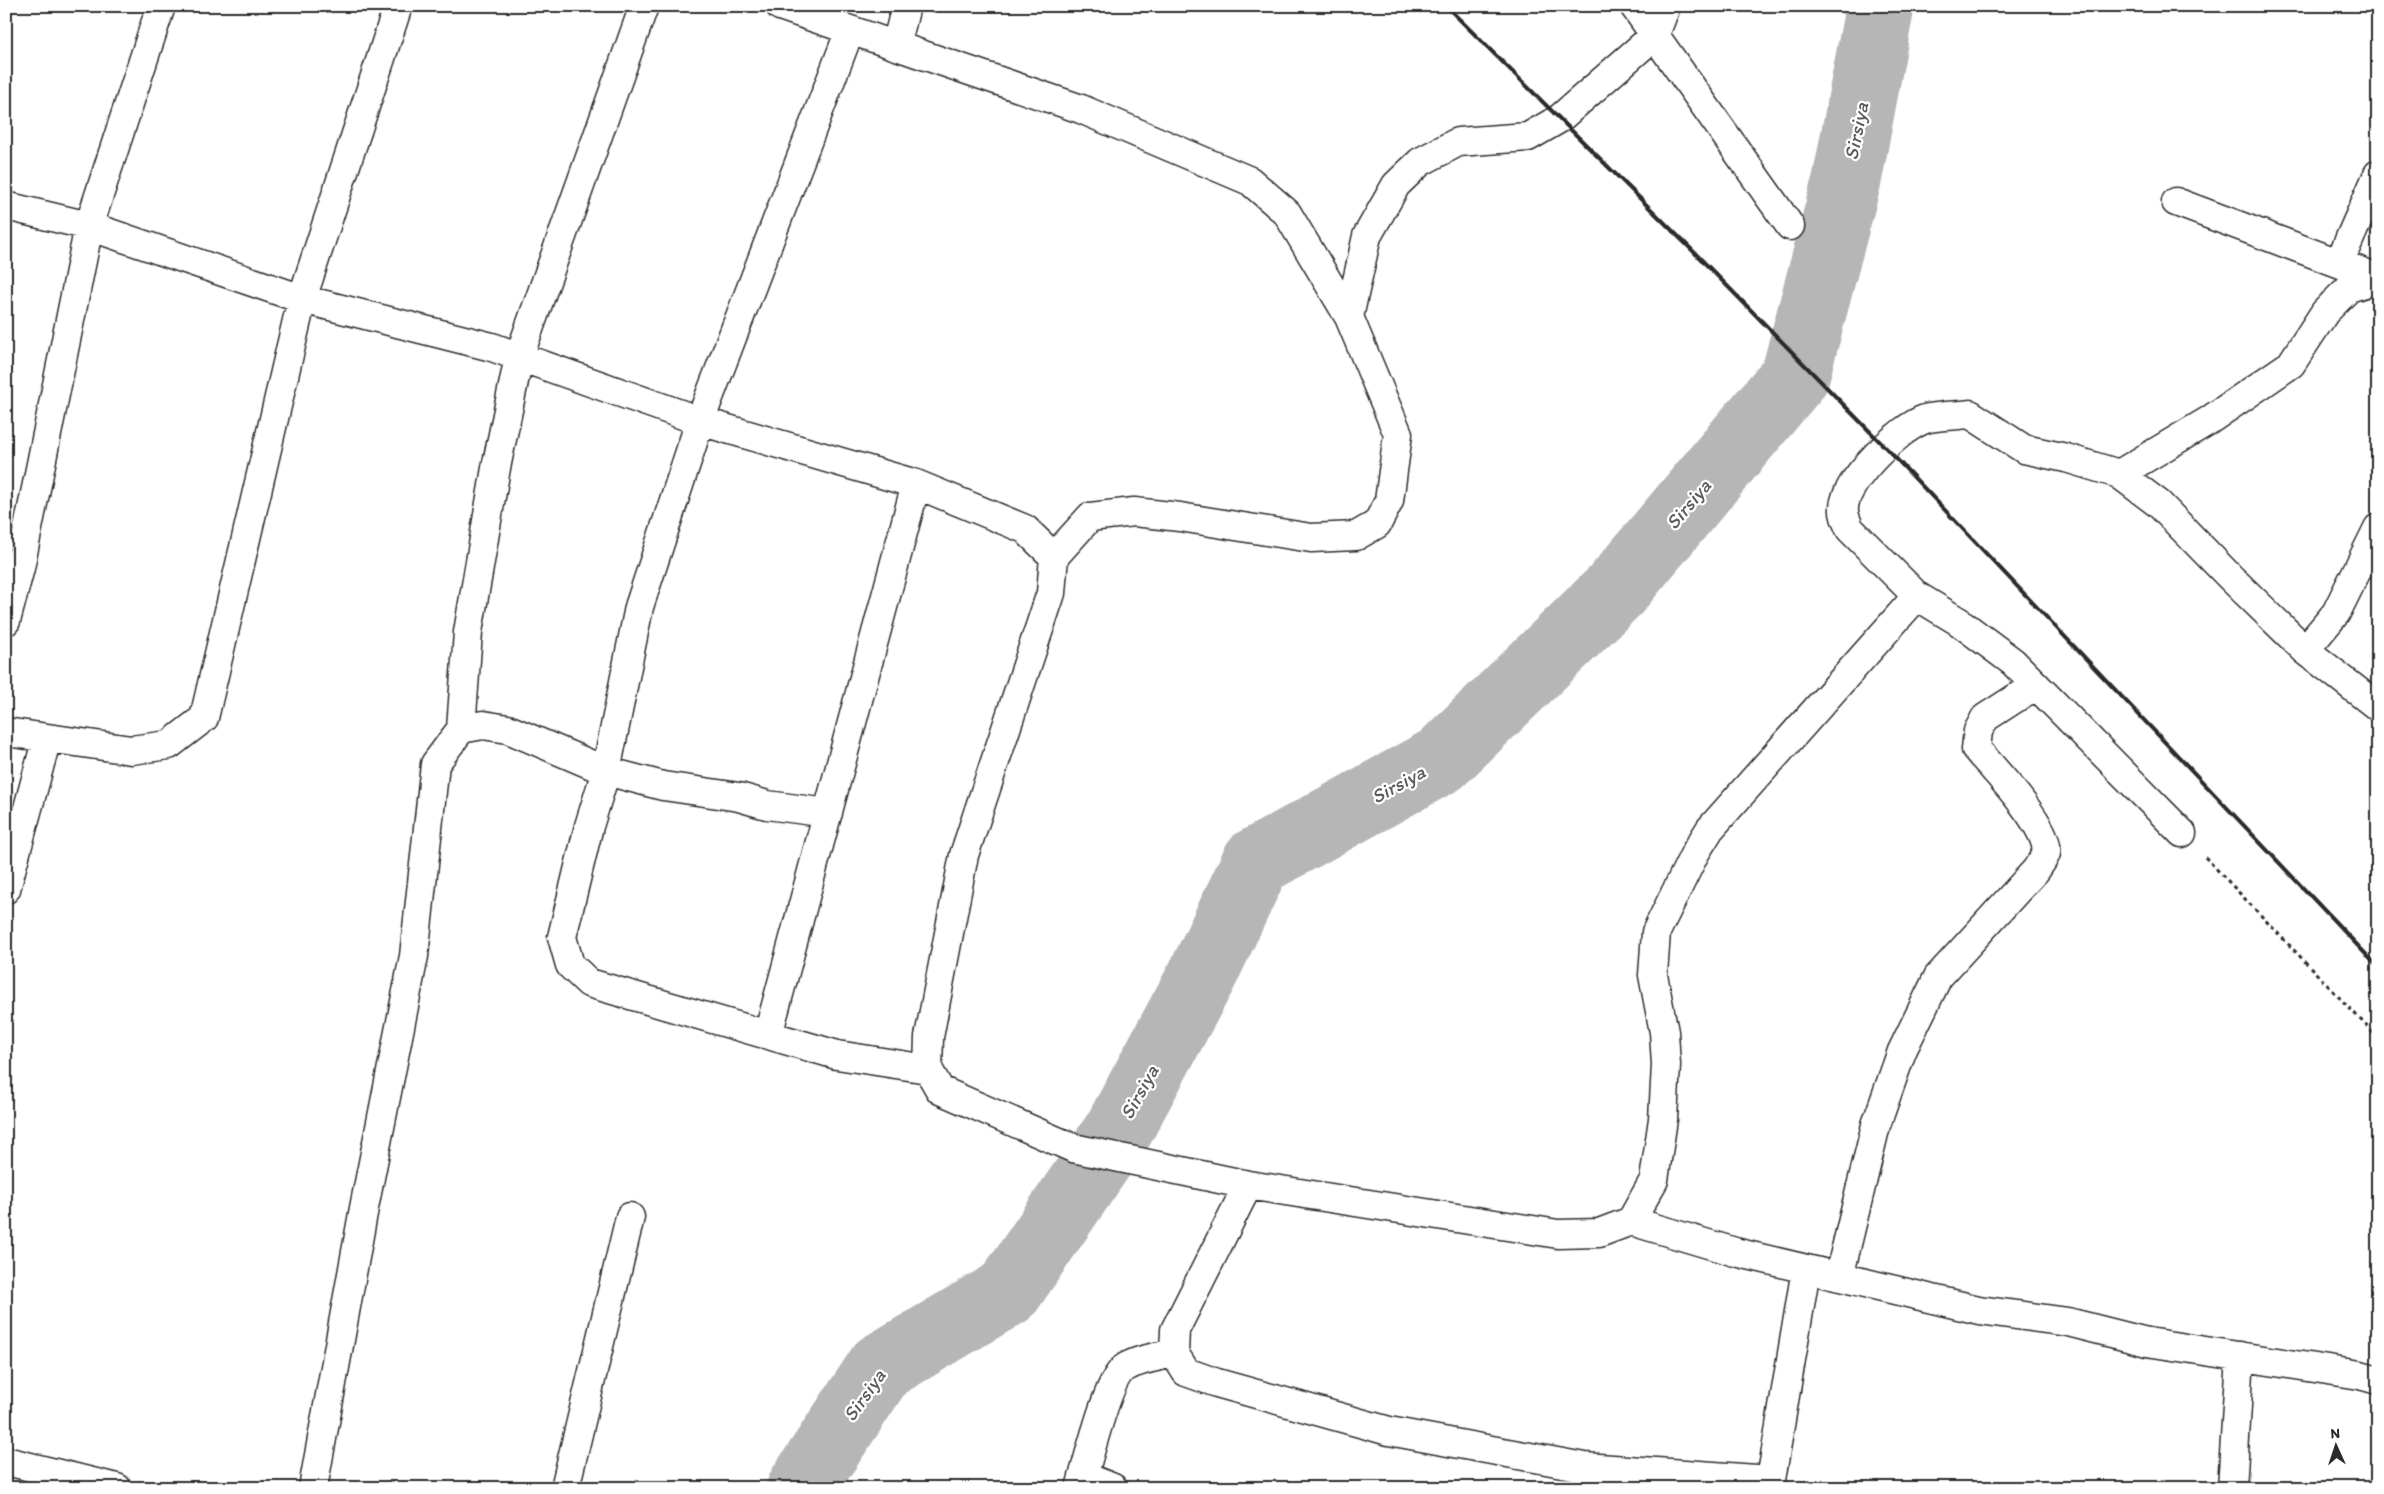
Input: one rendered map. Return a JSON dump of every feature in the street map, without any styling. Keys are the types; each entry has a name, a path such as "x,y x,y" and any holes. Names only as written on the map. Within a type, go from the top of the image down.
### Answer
{"street":[{"path":"6,621 20,568 89,226 161,6"},
{"path":"6,732 131,750 169,745 204,718 302,299 398,6"},
{"path":"313,1488 414,956 435,764 461,729 468,632 496,468 519,357 644,6"},
{"path":"780,6 1081,109 1250,181 1287,213 1349,317 1398,434 1389,501 1378,524 1356,536 1311,538 1180,517 1134,512 1090,517 1054,557 1051,592 964,855 929,1037 928,1069 940,1090 1073,1148 1248,1185 1558,1234 1599,1233 1631,1221 1735,1252 1978,1310 2068,1322 2148,1342 2360,1375 2378,1380"},
{"path":"896,46 906,6"},
{"path":"1634,6 1790,226"},
{"path":"1349,317 1368,236 1396,185 1420,162 1458,142 1528,137 1559,119 1599,86 1655,35 1666,6"},
{"path":"850,30 700,421 639,607 606,771 589,826 562,937 570,965 589,983 837,1055 928,1069"},
{"path":"2339,263 2378,174"},
{"path":"2176,202 2378,278"},
{"path":"6,206 89,226 302,299 492,347 700,421 916,484 1025,529 1054,557"},
{"path":"2118,474 2208,421 2291,364 2325,312 2349,288 2378,278"},
{"path":"2182,833 2013,662 1958,622 1917,596 1850,529 1844,517 1844,505 1860,471 1897,436 1924,419 1970,414 2024,449 2066,458 2118,474 2160,504 2230,577 2305,650 2378,707"},
{"path":"768,1036 916,484"},
{"path":"2305,650 2336,613 2378,528"},
{"path":"1631,1221 1654,1180 1663,1118 1666,1065 1664,1032 1653,975 1656,932 1695,853 1710,829 1917,596"},
{"path":"1839,1277 1876,1125 1902,1051 1938,977 2036,870 2046,853 2041,828 1997,772 1976,749 1978,731 1985,718 2036,685"},
{"path":"461,729 483,726 508,729 606,771 663,786 739,798 767,805 828,813"},
{"path":"6,889 47,738"},
{"path":"1248,1185 1175,1330 1174,1353 1186,1372 1217,1383 1389,1431 1584,1467 1771,1484 1806,1269"},
{"path":"565,1488 630,1217"},
{"path":"1113,1488 1082,1482 1111,1385 1124,1367 1174,1353"},
{"path":"2232,1488 2240,1356"},
{"path":"6,1461 117,1488"}],"path":[{"path":"2182,833 2378,1038"}],"waterway":[{"name":"Sirsiya","path":"801,1488 881,1367 1008,1292 1118,1131 1204,972 1256,862 1441,760 1615,591 1795,376 1847,180 1880,6"}],"railway":[{"path":"1446,6 1691,249 1887,449 2378,967"}]}
